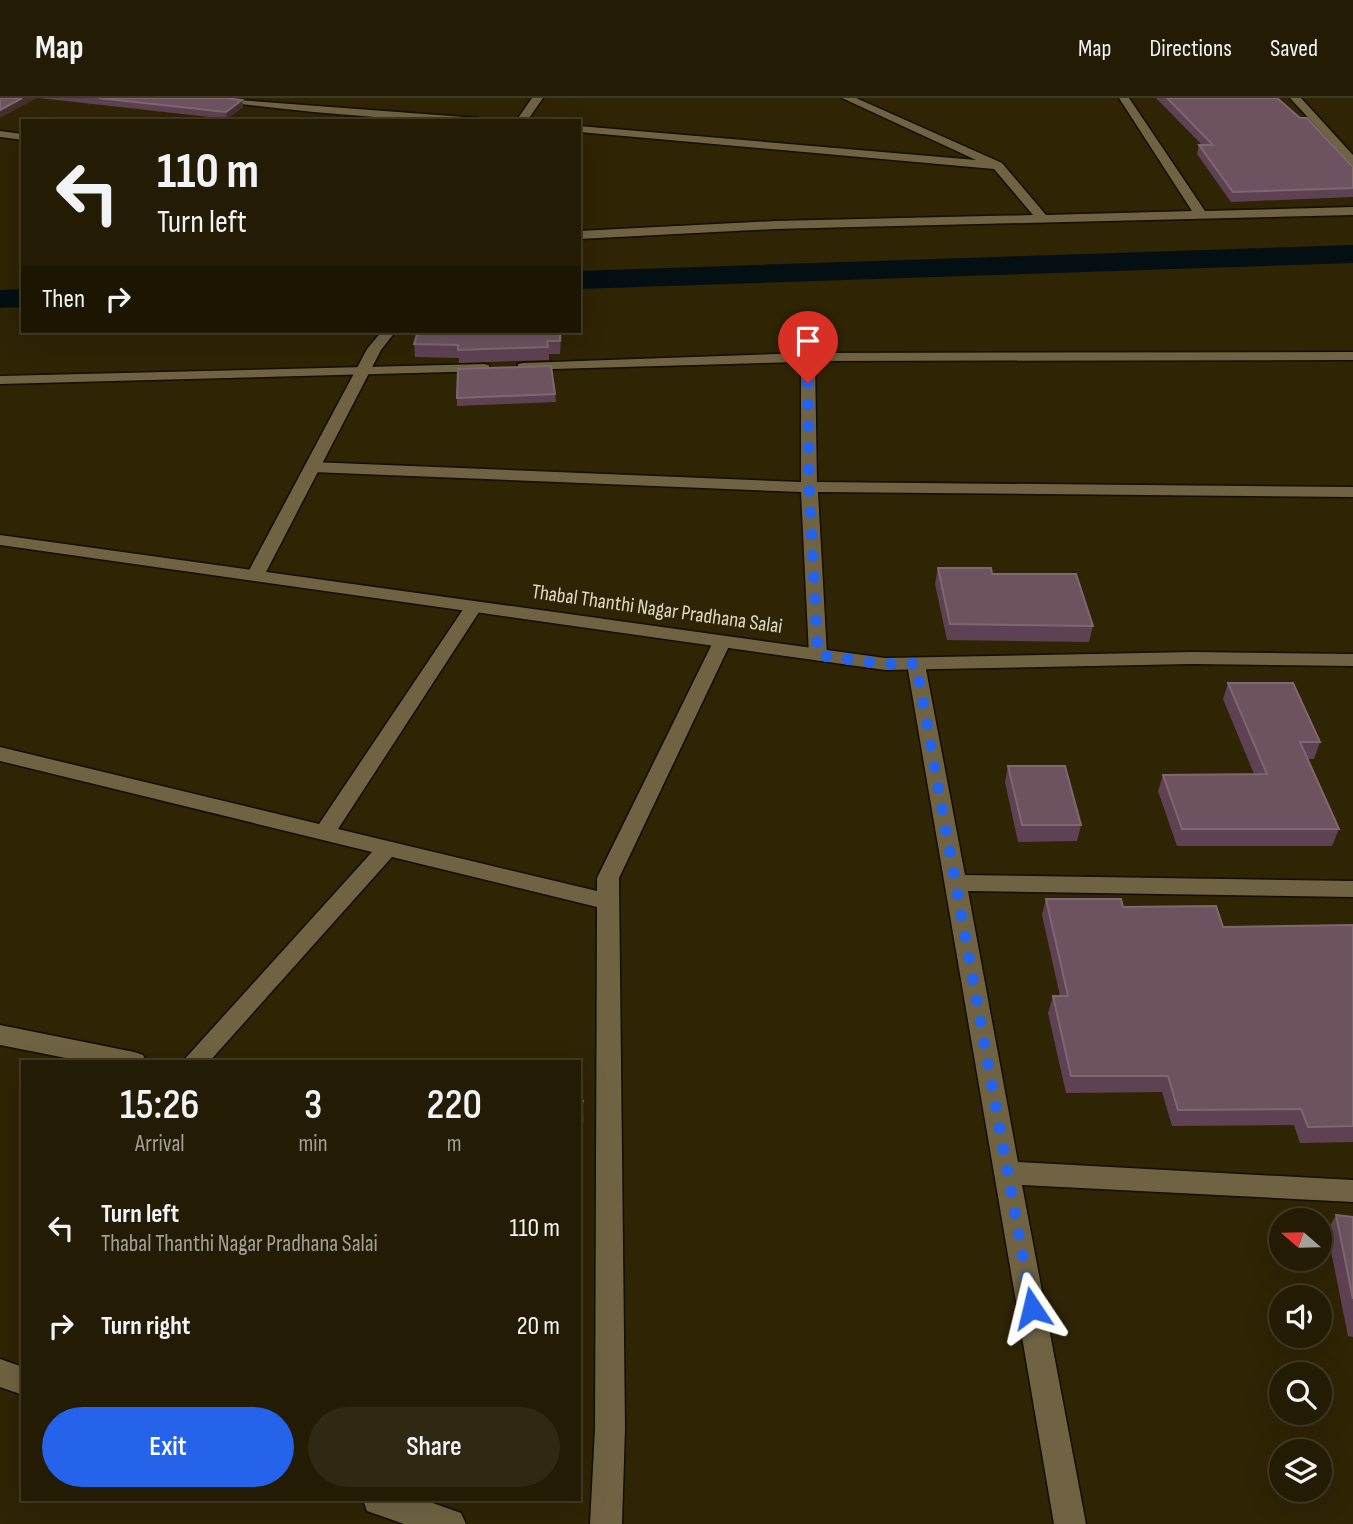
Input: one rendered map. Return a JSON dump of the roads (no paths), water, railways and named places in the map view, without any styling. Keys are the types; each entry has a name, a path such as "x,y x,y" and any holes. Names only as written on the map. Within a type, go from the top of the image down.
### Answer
{"street":[{"path":"216,98 322,111 447,119"},
{"path":"522,119 538,98"},
{"path":"847,98 998,166 1043,219"},
{"path":"867,106 880,98"},
{"path":"1124,98 1201,215"},
{"path":"1295,98 1353,162"},
{"path":"581,129 998,166"},
{"path":"0,134 21,137"},
{"path":"581,235 775,225 1353,211"},
{"path":"255,576 362,373 388,333"},
{"path":"0,380 362,373 808,357 1353,356"},
{"path":"808,357 809,486 818,655"},
{"path":"312,467 809,486 1353,492"},
{"name":"Thabal Thanthi Nagar Pradhana Salai","path":"0,540 885,664 1192,658 1353,660"},
{"path":"324,832 474,606"},
{"path":"606,1524 610,1428 608,878 722,642"},
{"path":"916,664 1070,1524"},
{"path":"0,754 608,902"},
{"path":"196,1060 388,848"},
{"path":"955,883 1353,890"},
{"path":"0,1035 124,1060"},
{"path":"1007,1173 1353,1191"},
{"path":"0,1373 21,1380"},
{"path":"381,1501 450,1524"}],"waterway":[{"path":"581,280 1353,254"},
{"path":"0,299 21,298"}]}
